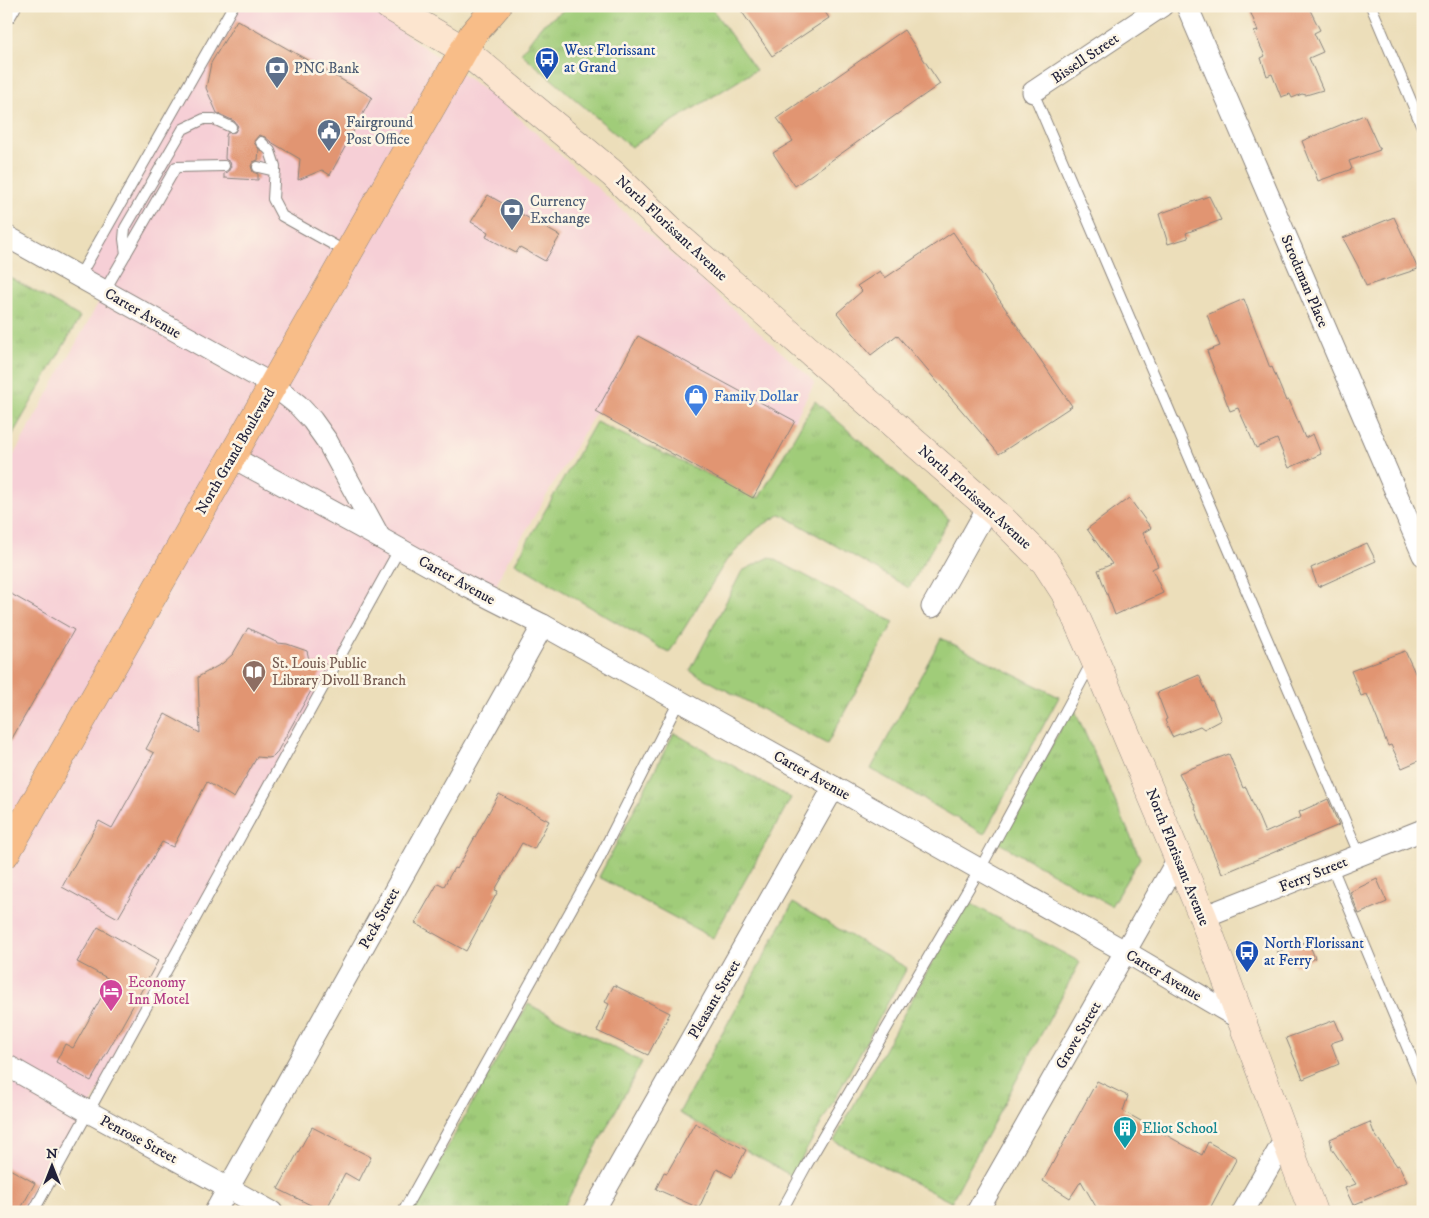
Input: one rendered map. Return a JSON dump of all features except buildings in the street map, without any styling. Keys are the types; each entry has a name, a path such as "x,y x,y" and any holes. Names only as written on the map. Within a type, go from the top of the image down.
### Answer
{"main road":[{"name":"North Florissant Avenue","path":"389,6 464,50 613,174 674,233 1000,517 1045,562 1065,593 1179,857 1313,1212"},
{"name":"North Grand Boulevard","path":"6,853 464,50 484,19 497,6"}],"street":[{"path":"6,13 10,6"},
{"name":"Bissell Street","path":"1034,92 1162,6"},
{"name":"Strodtman Place","path":"1187,6 1423,555"},
{"name":"Carter Avenue","path":"6,236 273,385 298,405 327,441 380,538"},
{"name":"Carter Avenue","path":"232,458 400,548 468,587 543,625 834,787 1126,952 1240,1020"},
{"path":"932,607 988,507"},
{"name":"Peck Street","path":"215,1212 543,625"},
{"name":"Pleasant Street","path":"593,1212 834,787"},
{"name":"Ferry Street","path":"1203,918 1423,830"},
{"name":"Grove Street","path":"976,1212 1179,857"},
{"name":"Penrose Street","path":"6,1065 272,1212"},
{"path":"1243,1212 1286,1137"}],"lane":[{"path":"79,277 233,6"},
{"path":"1371,6 1423,129"},
{"path":"1034,92 1360,856"},
{"path":"126,254 124,239 126,228 183,129 204,119 214,119 231,127"},
{"path":"261,142 270,151 275,166 273,199 282,216 348,253"},
{"path":"105,290 176,167 224,166"},
{"path":"258,166 275,171"},
{"path":"32,1212 400,548"},
{"path":"781,1212 980,870 1094,658"},
{"path":"402,1212 597,863 679,701"},
{"path":"1332,867 1423,1084"}],"shaded area":[{"path":"233,6 366,6 500,101 815,382 753,498 596,412 503,569 491,599 400,549 31,1212 6,1212 6,469 105,291 79,277"}],"green space":[{"path":"570,6 710,6 756,70 631,147 521,53 541,26"},
{"path":"6,275 80,317 6,446"},
{"path":"815,401 949,519 909,588 781,514 758,528 726,561 669,653 515,563 596,422 759,498"},
{"path":"770,557 894,622 827,744 690,671 742,571"},
{"path":"941,638 1059,697 984,834 871,769"},
{"path":"1073,706 1140,858 1111,906 999,843"},
{"path":"674,733 791,798 713,938 599,877"},
{"path":"966,901 1080,962 951,1202 834,1141"},
{"path":"793,903 907,968 792,1176 679,1113"},
{"path":"528,1004 642,1062 561,1212 411,1212"}],"place":[{"name":"West Florissant at Grand","path":"547,80"},
{"name":"PNC Bank","path":"277,89"},
{"name":"Fairground Post Office","path":"329,152"},
{"name":"Currency Exchange","path":"512,231"},
{"name":"Family Dollar","path":"696,417"},
{"name":"St. Louis Public Library Divoll Branch","path":"254,693"},
{"name":"North Florissant at Ferry","path":"1247,973"},
{"name":"Economy Inn Motel","path":"111,1012"},
{"name":"Eliot School","path":"1125,1149"}]}
